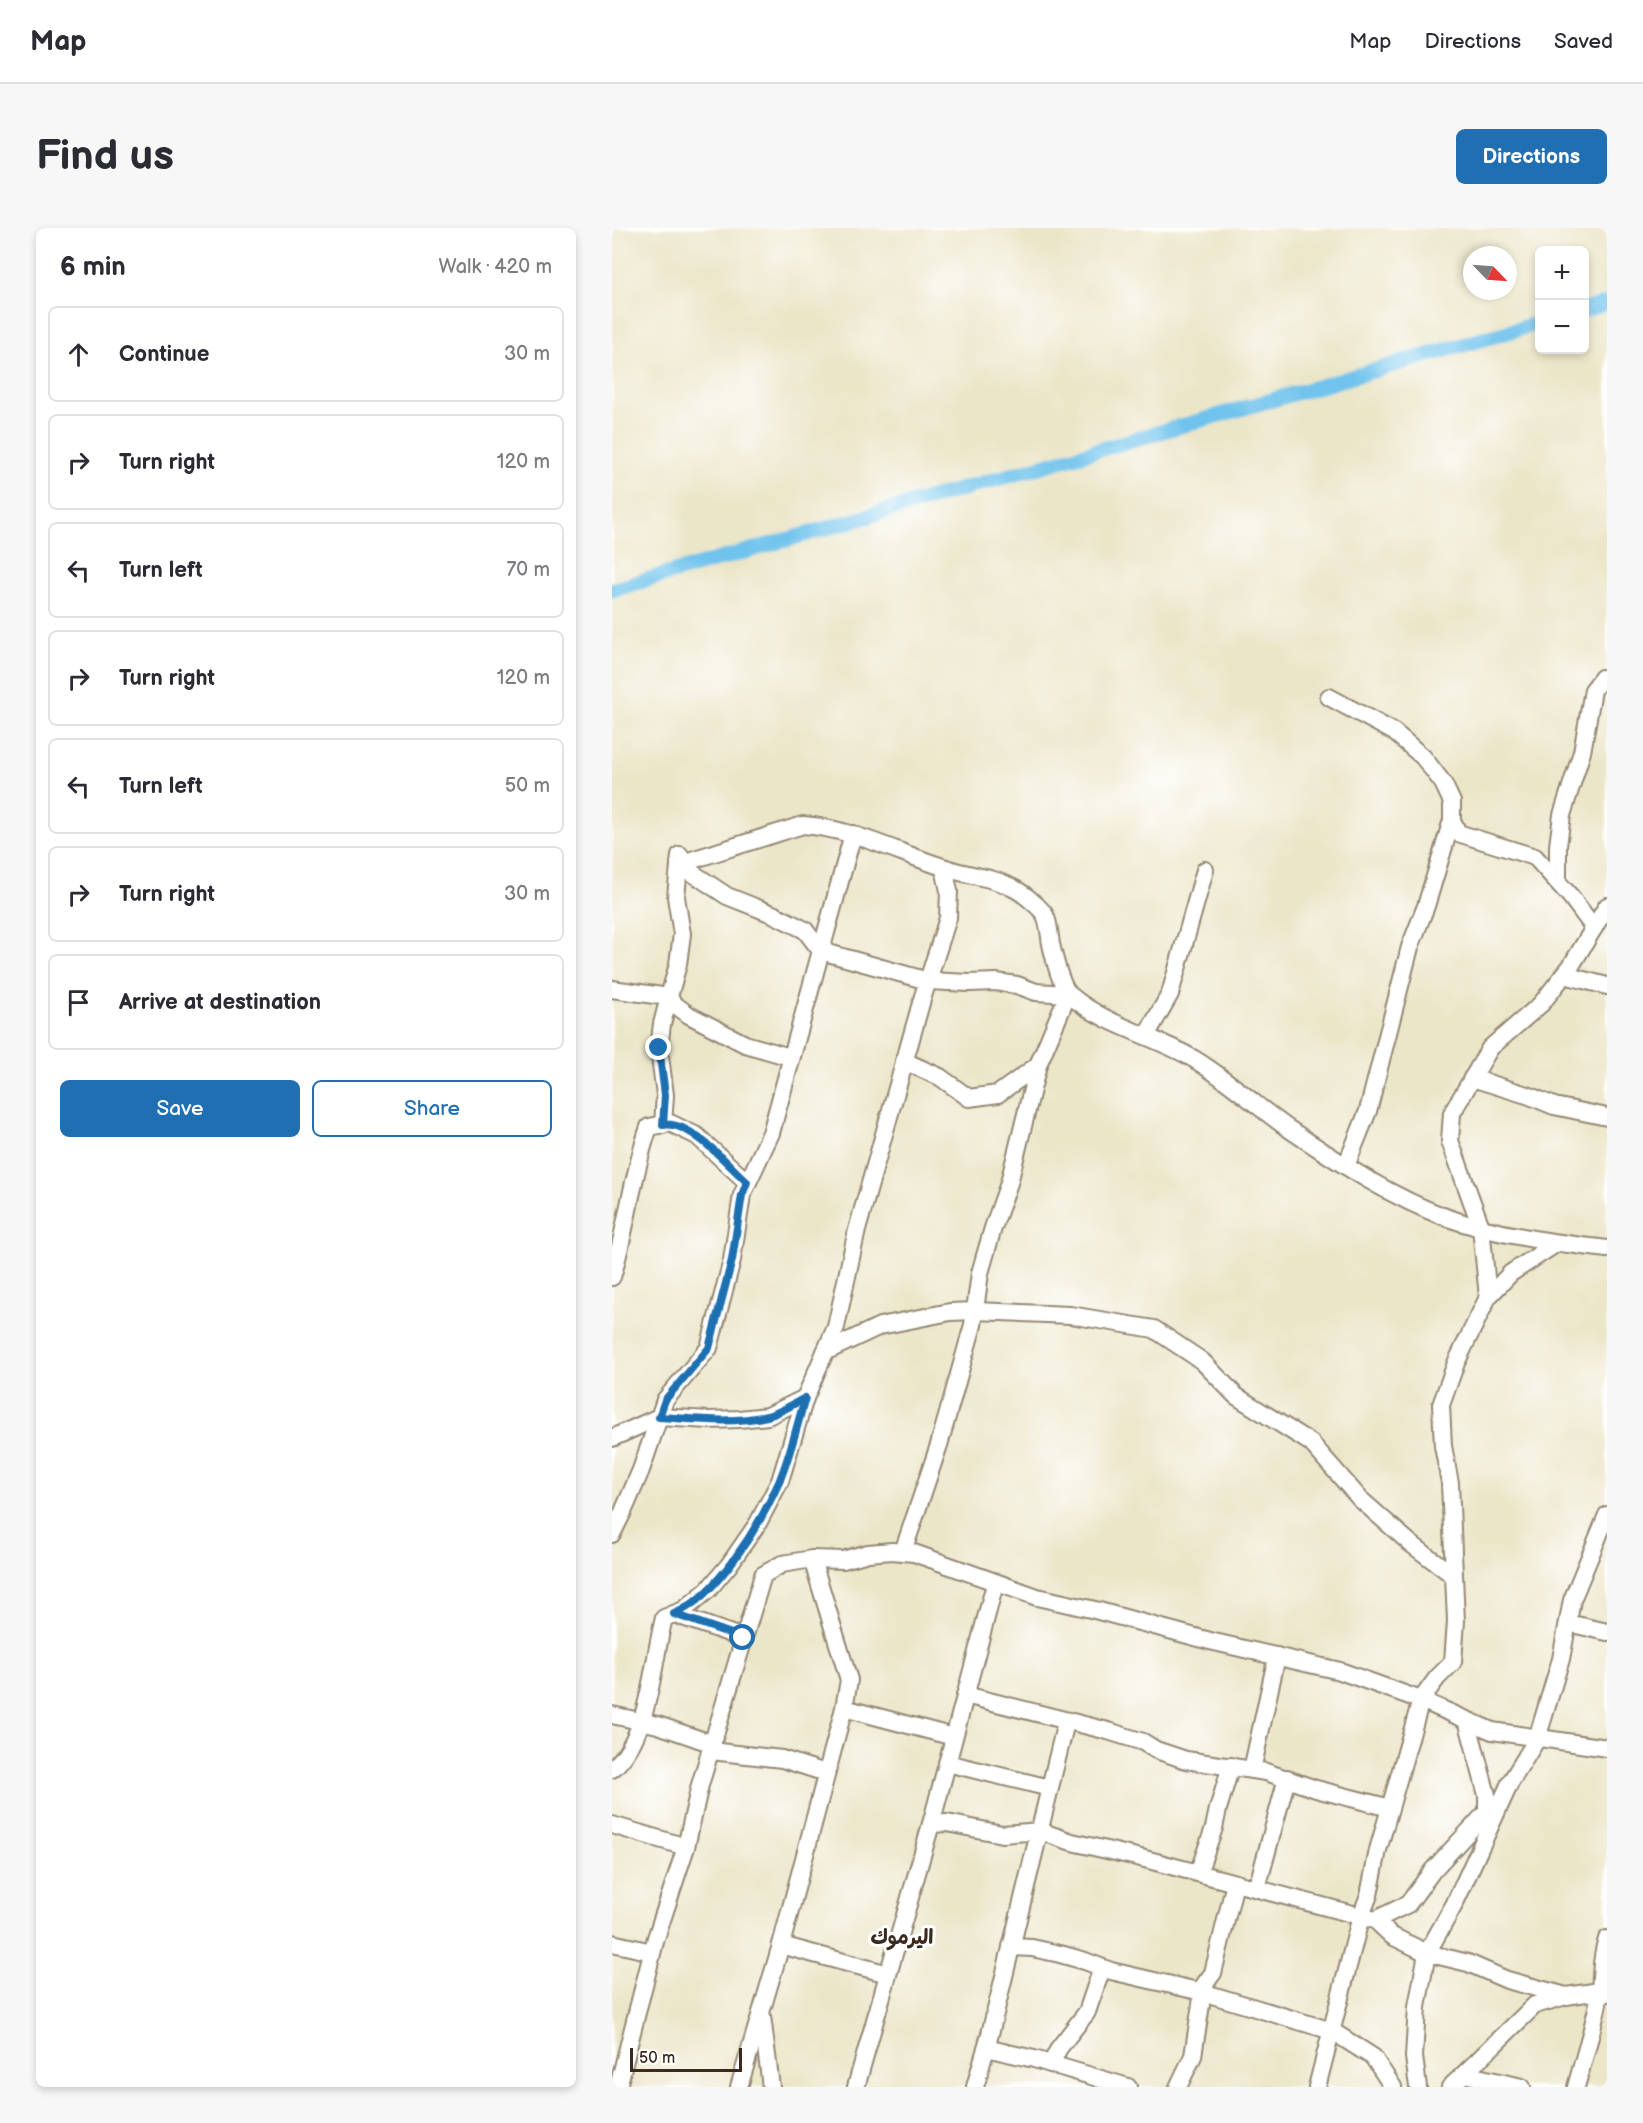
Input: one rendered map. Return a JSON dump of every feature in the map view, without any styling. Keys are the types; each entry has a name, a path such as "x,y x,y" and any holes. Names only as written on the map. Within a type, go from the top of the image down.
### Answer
{"street":[{"path":"1558,882 1558,846 1562,815 1582,752 1593,690 1602,678 1607,679"},
{"path":"1329,697 1394,732 1423,757 1443,783 1452,802 1452,820 1426,906 1410,947 1368,1111 1346,1166"},
{"path":"1452,820 1458,833 1535,857 1594,928"},
{"path":"680,859 803,825 825,826 944,868 1013,888 1043,912 1060,975 1068,994 1096,1015 1194,1059 1284,1125 1346,1166 1421,1206 1449,1218 1481,1227 1557,1243 1607,1249"},
{"path":"612,1534 636,1481 665,1400 709,1348 732,1260 742,1195 771,1133 853,834"},
{"path":"680,859 726,896 775,915 805,930 820,951 928,981 970,984 996,982 1017,985 1036,992 1068,994"},
{"path":"663,1125 665,1095 659,1048 662,1024 678,964 682,934 676,897 680,859"},
{"path":"612,1769 630,1747 643,1722 664,1618 684,1610 708,1590 758,1524 780,1481 805,1398 836,1327 857,1230 904,1061 948,918 949,891 944,868"},
{"path":"1146,1036 1170,994 1205,870"},
{"path":"1488,1297 1481,1227 1450,1142 1452,1113 1490,1048 1542,1004 1564,975 1607,906"},
{"path":"1564,975 1607,986"},
{"path":"612,989 669,997 674,1004 689,1015 745,1044 790,1057"},
{"path":"903,1552 939,1445 973,1325 980,1273 1025,1126 1038,1065 1068,994"},
{"path":"904,1061 940,1077 969,1098 998,1094 1038,1065"},
{"path":"1472,1078 1554,1106 1607,1117"},
{"path":"612,1276 623,1241 638,1159 649,1127 670,1123 698,1136 747,1182"},
{"path":"1317,2087 1332,2031 1368,1918 1369,1895 1420,1700 1453,1662 1456,1621 1450,1483 1443,1446 1441,1405 1456,1363 1488,1297 1511,1273 1557,1243"},
{"path":"825,1352 880,1326 950,1312 1070,1315 1154,1329 1202,1361 1236,1396 1311,1443 1360,1499 1410,1543 1454,1576"},
{"path":"612,1438 659,1417 709,1420 768,1416 805,1398"},
{"path":"1418,2087 1414,2057 1417,2007 1427,1953 1454,1905 1504,1795 1537,1739 1561,1659 1572,1600 1607,1515"},
{"path":"618,2087 652,1952 686,1847 700,1785 743,1638 763,1575 782,1564 812,1559 843,1560 868,1553 914,1553 995,1584 1037,1597 1340,1671 1420,1700 1492,1731 1607,1749"},
{"path":"739,2087 780,1945 844,1708 849,1680 812,1559"},
{"path":"856,2087 931,1824 995,1584"},
{"path":"674,1614 743,1638"},
{"path":"1568,1623 1607,1632"},
{"path":"1252,1770 1277,1656"},
{"path":"965,1695 1108,1731 1143,1742 1156,1750 1186,1760 1231,1766 1287,1778 1316,1789 1390,1808"},
{"path":"844,1708 954,1737"},
{"path":"612,1715 658,1725 712,1747 782,1759 826,1773"},
{"path":"1467,1720 1487,1796 1486,1832"},
{"path":"975,2087 1066,1722"},
{"path":"947,1763 1050,1788"},
{"path":"1198,1873 1214,1828 1231,1766"},
{"path":"1257,1888 1287,1778"},
{"path":"1368,1918 1408,1904 1433,1870 1504,1795"},
{"path":"931,1824 947,1823 1002,1834 1040,1831 1072,1842 1368,1918 1392,1936 1427,1953 1468,1963 1507,1980 1566,1996"},
{"path":"612,1825 686,1847"},
{"path":"1178,2087 1193,2056 1202,1992 1213,1973 1235,1883"},
{"path":"1576,2087 1603,1992 1602,1950 1607,1939"},
{"path":"612,1943 652,1952"},
{"path":"780,1945 888,1974"},
{"path":"1011,1947 1032,1948 1060,1954 1102,1968 1202,1992 1332,2031 1373,2057 1393,2087"},
{"path":"1051,2064 1065,2039 1087,2012 1102,1968"},
{"path":"1450,2087 1535,2005 1566,1996 1603,1992"},
{"path":"761,2010 771,2087"},
{"path":"986,2048 1128,2087"},
{"path":"1464,2074 1522,2087"}],"waterway":[{"path":"1589,308 1607,303"},
{"path":"612,590 1535,324"}],"district":[{"name":"اليرموك","path":"902,1937"}],"route":[{"path":"659,1048 665,1095 663,1125 670,1123 698,1136 747,1182 742,1195 732,1260 709,1348 665,1400 659,1417 709,1420 768,1416 805,1398 780,1481 758,1524 708,1590 684,1610 674,1614 743,1638"}]}
